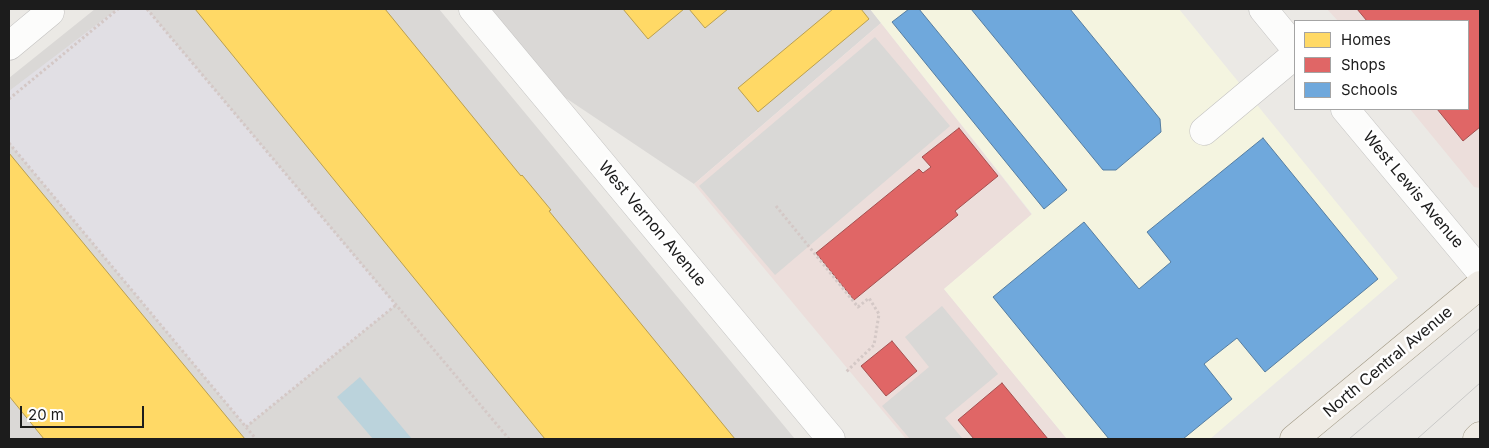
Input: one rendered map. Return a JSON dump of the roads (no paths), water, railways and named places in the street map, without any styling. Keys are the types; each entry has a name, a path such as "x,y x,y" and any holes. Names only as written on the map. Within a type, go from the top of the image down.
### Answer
{"main road":[{"name":"North Central Avenue","path":"1294,439 1480,285"},
{"path":"1477,439 1480,436"}],"street":[{"path":"9,46 50,12 48,9"},
{"name":"West Vernon Avenue","path":"473,9 831,439"},
{"path":"1262,9 1294,47"},
{"path":"1204,131 1294,55"},
{"name":"West Lewis Avenue","path":"1346,110 1480,271"}],"water":[{"path":"360,377 412,439 373,439 337,397"}],"tram line":[{"path":"1349,439 1480,328"},
{"path":"1417,439 1480,383"}]}
